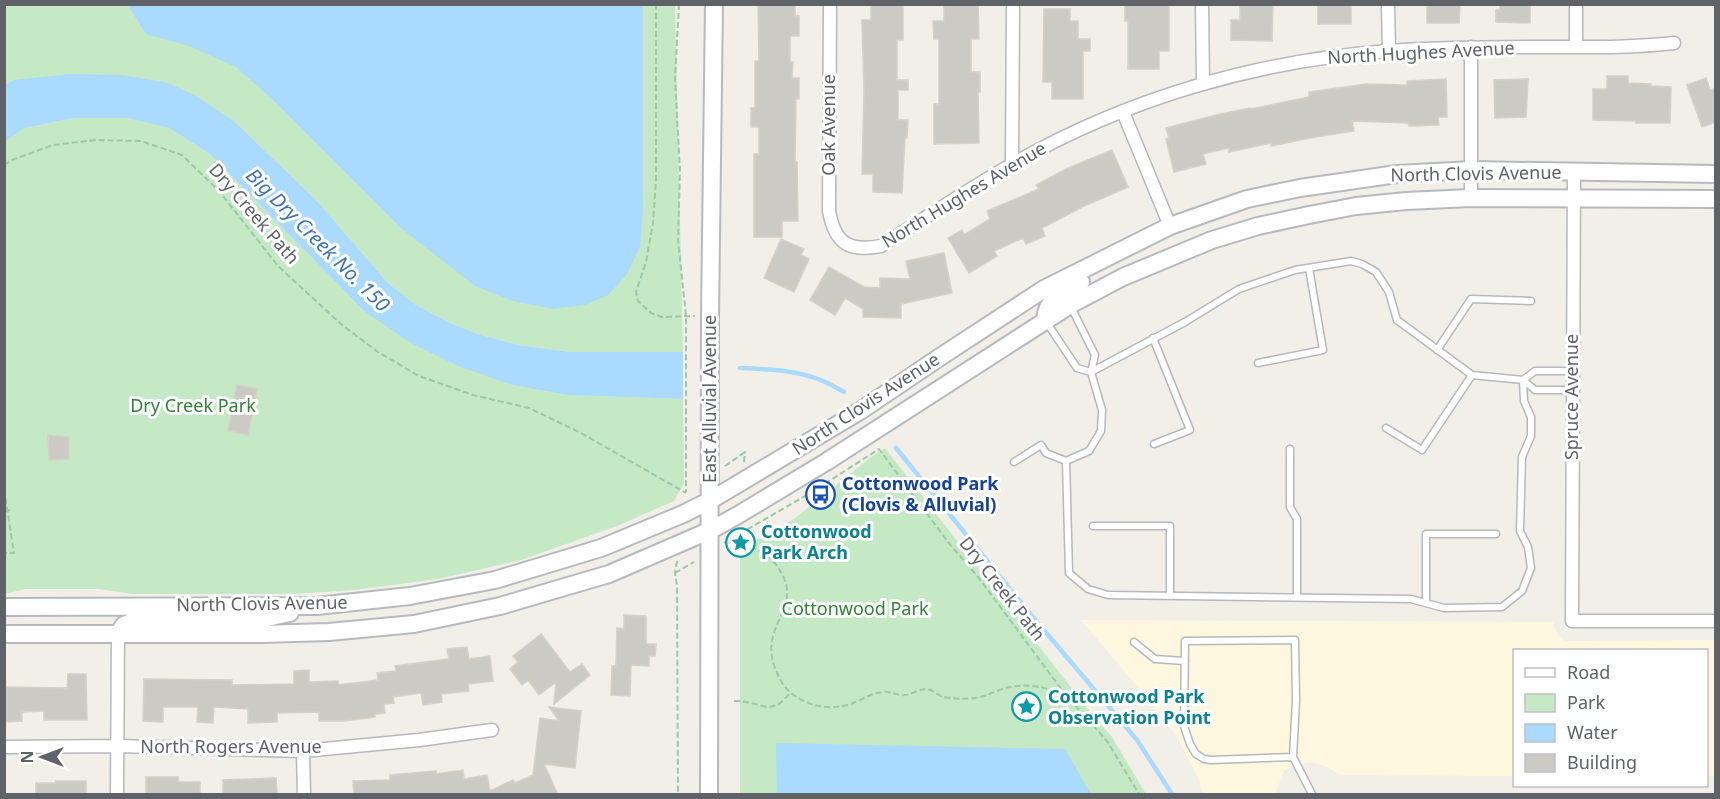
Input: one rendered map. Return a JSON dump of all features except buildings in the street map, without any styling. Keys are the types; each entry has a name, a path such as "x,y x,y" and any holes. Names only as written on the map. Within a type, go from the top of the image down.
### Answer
{"main road":[{"name":"East Alluvial Avenue","path":"710,795 710,316 714,4"},
{"name":"North Clovis Avenue","path":"4,607 317,606 410,596 495,579 601,548 711,500 860,411 1044,289 1170,226 1247,199 1300,188 1396,174 1472,170 1716,174"},
{"name":"North Clovis Avenue","path":"4,634 329,632 414,624 501,606 609,574 711,530 826,462 1070,305 1123,277 1212,240 1258,226 1356,206 1438,199 1716,199"},
{"path":"1045,320 1049,304 1056,297 1139,253 1170,226"},
{"path":"118,634 124,625 134,621 261,619 317,606"}],"street":[{"name":"Oak Avenue","path":"830,4 829,211 835,233 842,242"},
{"path":"1012,164 1013,4"},
{"path":"1202,4 1203,84"},
{"path":"1388,4 1389,51"},
{"path":"1576,4 1576,47"},
{"name":"North Hughes Avenue","path":"842,242 853,248 867,249 881,246 1012,164 1058,140 1123,112 1203,84 1325,58 1389,51 1471,47 1642,47 1674,43"},
{"path":"1471,47 1471,198"},
{"path":"1123,112 1170,226"},
{"name":"Spruce Avenue","path":"1574,172 1572,621 1716,621"},
{"path":"117,795 118,634"},
{"name":"North Rogers Avenue","path":"4,747 116,746 303,751 419,740 492,730"},
{"path":"303,751 304,795"}],"lane":[{"path":"1045,320 1077,368 1090,372 1185,322 1239,289 1294,270 1352,261 1376,272 1389,292 1396,320 1472,375 1523,380 1535,390 1572,390"},
{"path":"1258,363 1323,350 1309,268"},
{"path":"1437,350 1471,299 1531,301"},
{"path":"1014,462 1041,445 1046,453 1066,462 1089,451 1101,431 1102,410 1090,372 1095,355 1070,305"},
{"path":"1153,338 1190,430 1154,444"},
{"path":"1523,380 1535,371 1572,371"},
{"path":"1386,428 1422,450 1472,375"},
{"path":"1066,462 1069,573 1088,589 1108,595 1411,598 1444,608 1502,607 1522,591 1531,567 1528,547 1520,531 1522,457 1531,436 1531,417 1524,401 1523,380"},
{"path":"1290,449 1290,507 1298,519 1298,597"},
{"path":"1093,526 1170,526 1170,596"},
{"path":"1426,603 1426,534 1496,534"},
{"path":"1293,757 1211,760 1196,754 1184,726 1185,641 1294,640 1296,700 1293,757 1312,795"},
{"path":"1134,642 1155,659 1185,661"}],"path":[{"path":"656,4 656,180 653,223 646,262 636,292 638,301 651,313 662,316 710,316"},
{"path":"679,4 675,78 680,171 678,240 686,316"},
{"name":"Dry Creek Path","path":"4,165 53,145 96,140 141,141 182,155 219,191 278,266 342,326 378,352 419,376 472,395 529,408 581,433 686,494 686,316"},
{"name":"Dry Creek Path","path":"791,692 780,681 771,655 771,638 788,593 786,582 773,561 764,553 740,542 736,537 812,492 879,448 1065,694 1107,741 1139,795"},
{"path":"4,489 14,553 4,553"},
{"path":"6,510 13,510"},
{"path":"675,573 677,586 678,795"},
{"path":"734,701 750,701 762,706 775,706 791,692 808,703 828,707 844,706 880,692 900,695 915,693 923,689 945,697 976,698 1007,688 1031,685 1065,694"}],"shaded area":[{"path":"1081,620 1553,622 1559,636 1565,641 1715,640 1715,776 1708,776 1708,649 1513,649 1513,776 1345,775 1310,762 1285,770 1276,794 1204,794 1194,769 1176,736"}],"green space":[{"path":"5,5 675,5 683,352 571,352 518,345 452,324 416,305 388,283 317,201 235,122 14,80 5,85"},
{"name":"Dry Creek Park","path":"74,118 127,118 169,128 210,154 364,311 512,385 567,395 683,399 684,483 674,501 617,526 521,560 438,579 354,590 294,594 133,594 99,589 25,589 5,594 4,141 25,128"},
{"name":"Cottonwood Park","path":"885,448 1112,737 1146,794 740,794 740,549 794,519"}],"water":[{"path":"128,5 643,5 643,209 640,247 627,274 608,295 585,305 553,309 513,301 475,286 402,229 271,98 236,67 189,46 146,34"},
{"path":"70,74 123,75 168,83 196,96 235,122 317,201 388,283 416,305 452,324 518,345 571,352 683,352 683,399 567,395 512,385 458,366 411,343 364,311 210,154 169,128 127,118 74,118 25,128 5,141 5,85 14,80"},
{"path":"776,743 1065,749 1091,794 777,794"}],"waterway":[{"name":"Big Dry Creek No. 150","path":"740,368 803,374 844,392"},
{"name":"Big Dry Creek No. 150","path":"896,448 1032,616 1137,740 1172,794"}],"place":[{"name":"Cottonwood Park (Clovis & Alluvial)","path":"821,494"},
{"name":"Cottonwood Park Arch","path":"740,542"},
{"name":"Cottonwood Park Observation Point","path":"1027,707"}]}
